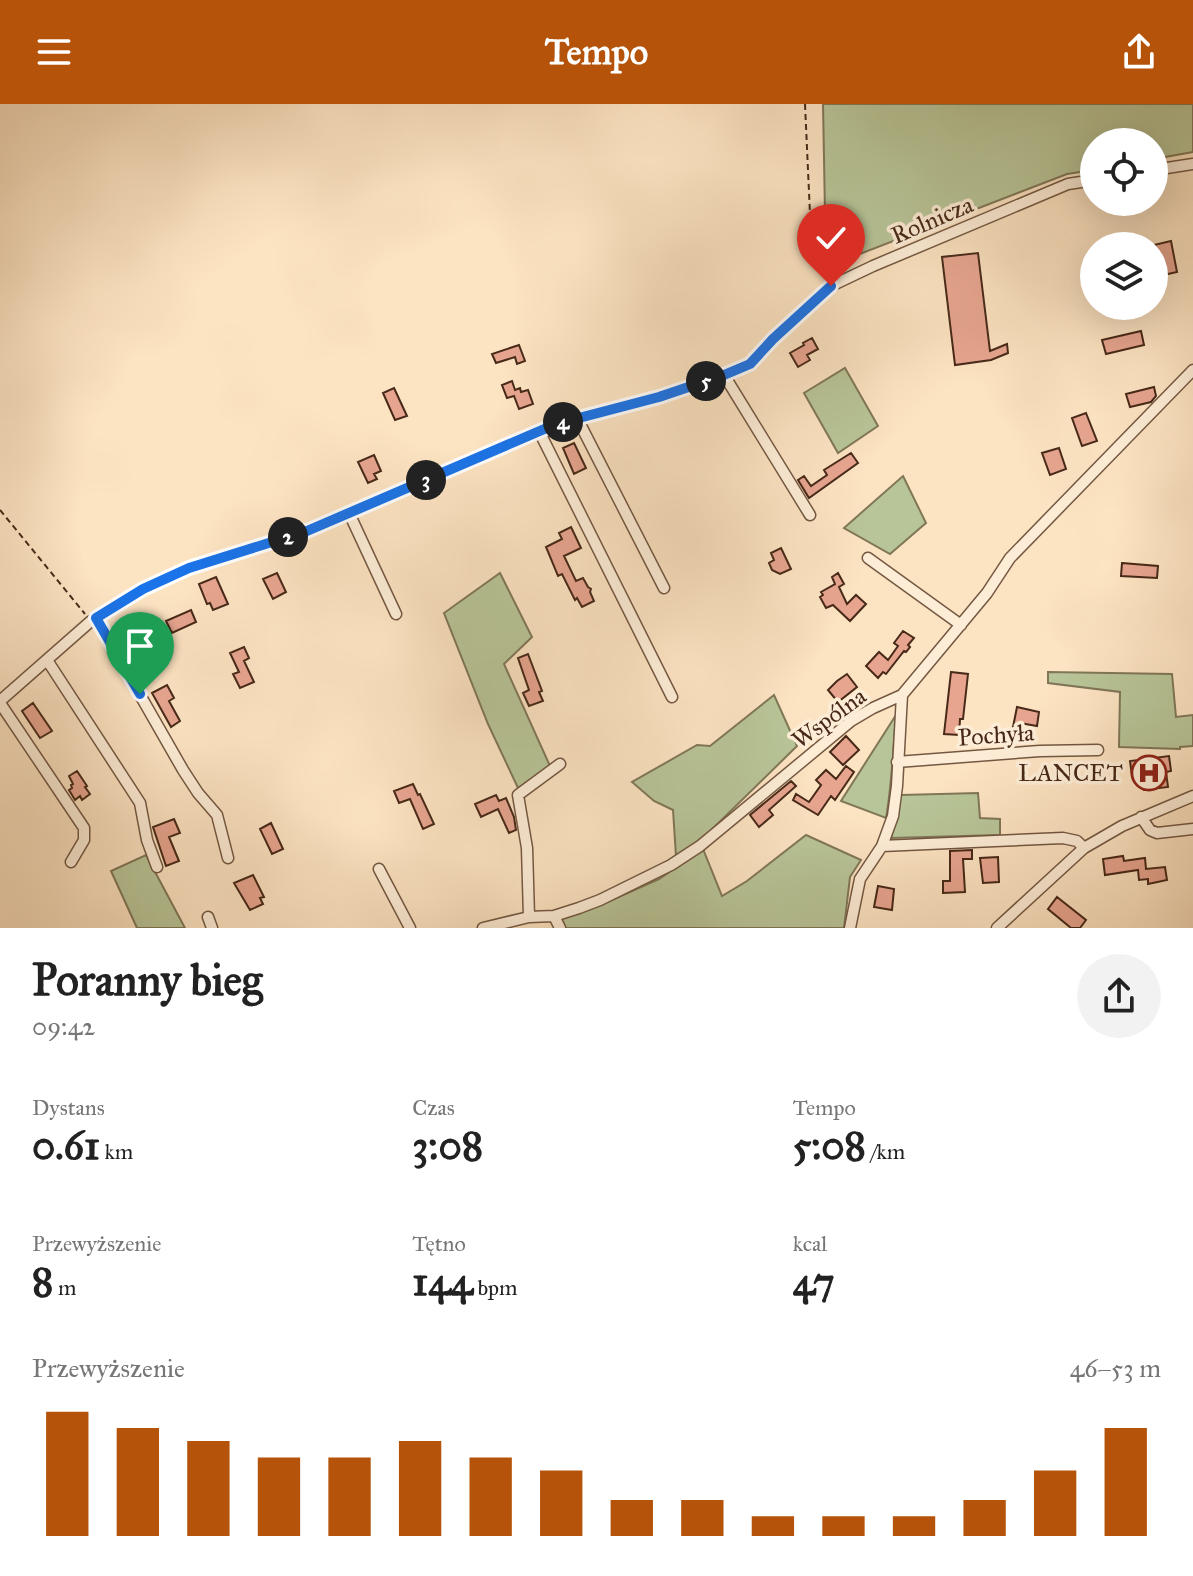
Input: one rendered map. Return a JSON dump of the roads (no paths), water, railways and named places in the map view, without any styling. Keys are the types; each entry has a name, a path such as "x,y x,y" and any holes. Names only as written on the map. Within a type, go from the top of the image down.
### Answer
{"street":[{"path":"1168,168 1193,164"},
{"name":"Rolnicza","path":"0,702 93,620 143,589 189,568 307,531 539,431 659,397 750,364 831,286 1068,184 1080,182"},
{"name":"Wspólna","path":"483,928 529,917 554,916 600,900 671,865 700,846 851,721 902,695 987,593 1010,558 1193,370"},
{"path":"724,375 810,515"},
{"path":"577,418 664,588"},
{"path":"539,431 672,697"},
{"path":"349,513 396,614"},
{"path":"868,558 961,625"},
{"path":"93,620 183,770 217,815 228,858"},
{"path":"47,660 140,803 147,840 157,867"},
{"path":"850,928 860,879 882,846 893,816 902,695"},
{"path":"0,702 84,828 84,840 71,862"},
{"name":"Pochyła","path":"897,762 1040,751 1098,750"},
{"path":"529,917 527,848 518,795 560,764"},
{"path":"997,928 1084,848 1122,826 1193,796"},
{"path":"1141,817 1150,830 1157,833 1193,829"},
{"path":"882,846 1063,838 1077,841 1084,848"},
{"path":"379,869 410,928"},
{"path":"554,916 560,928"},
{"path":"208,917 212,928"}],"place":[{"name":"LANCET","path":"1149,773"}]}
